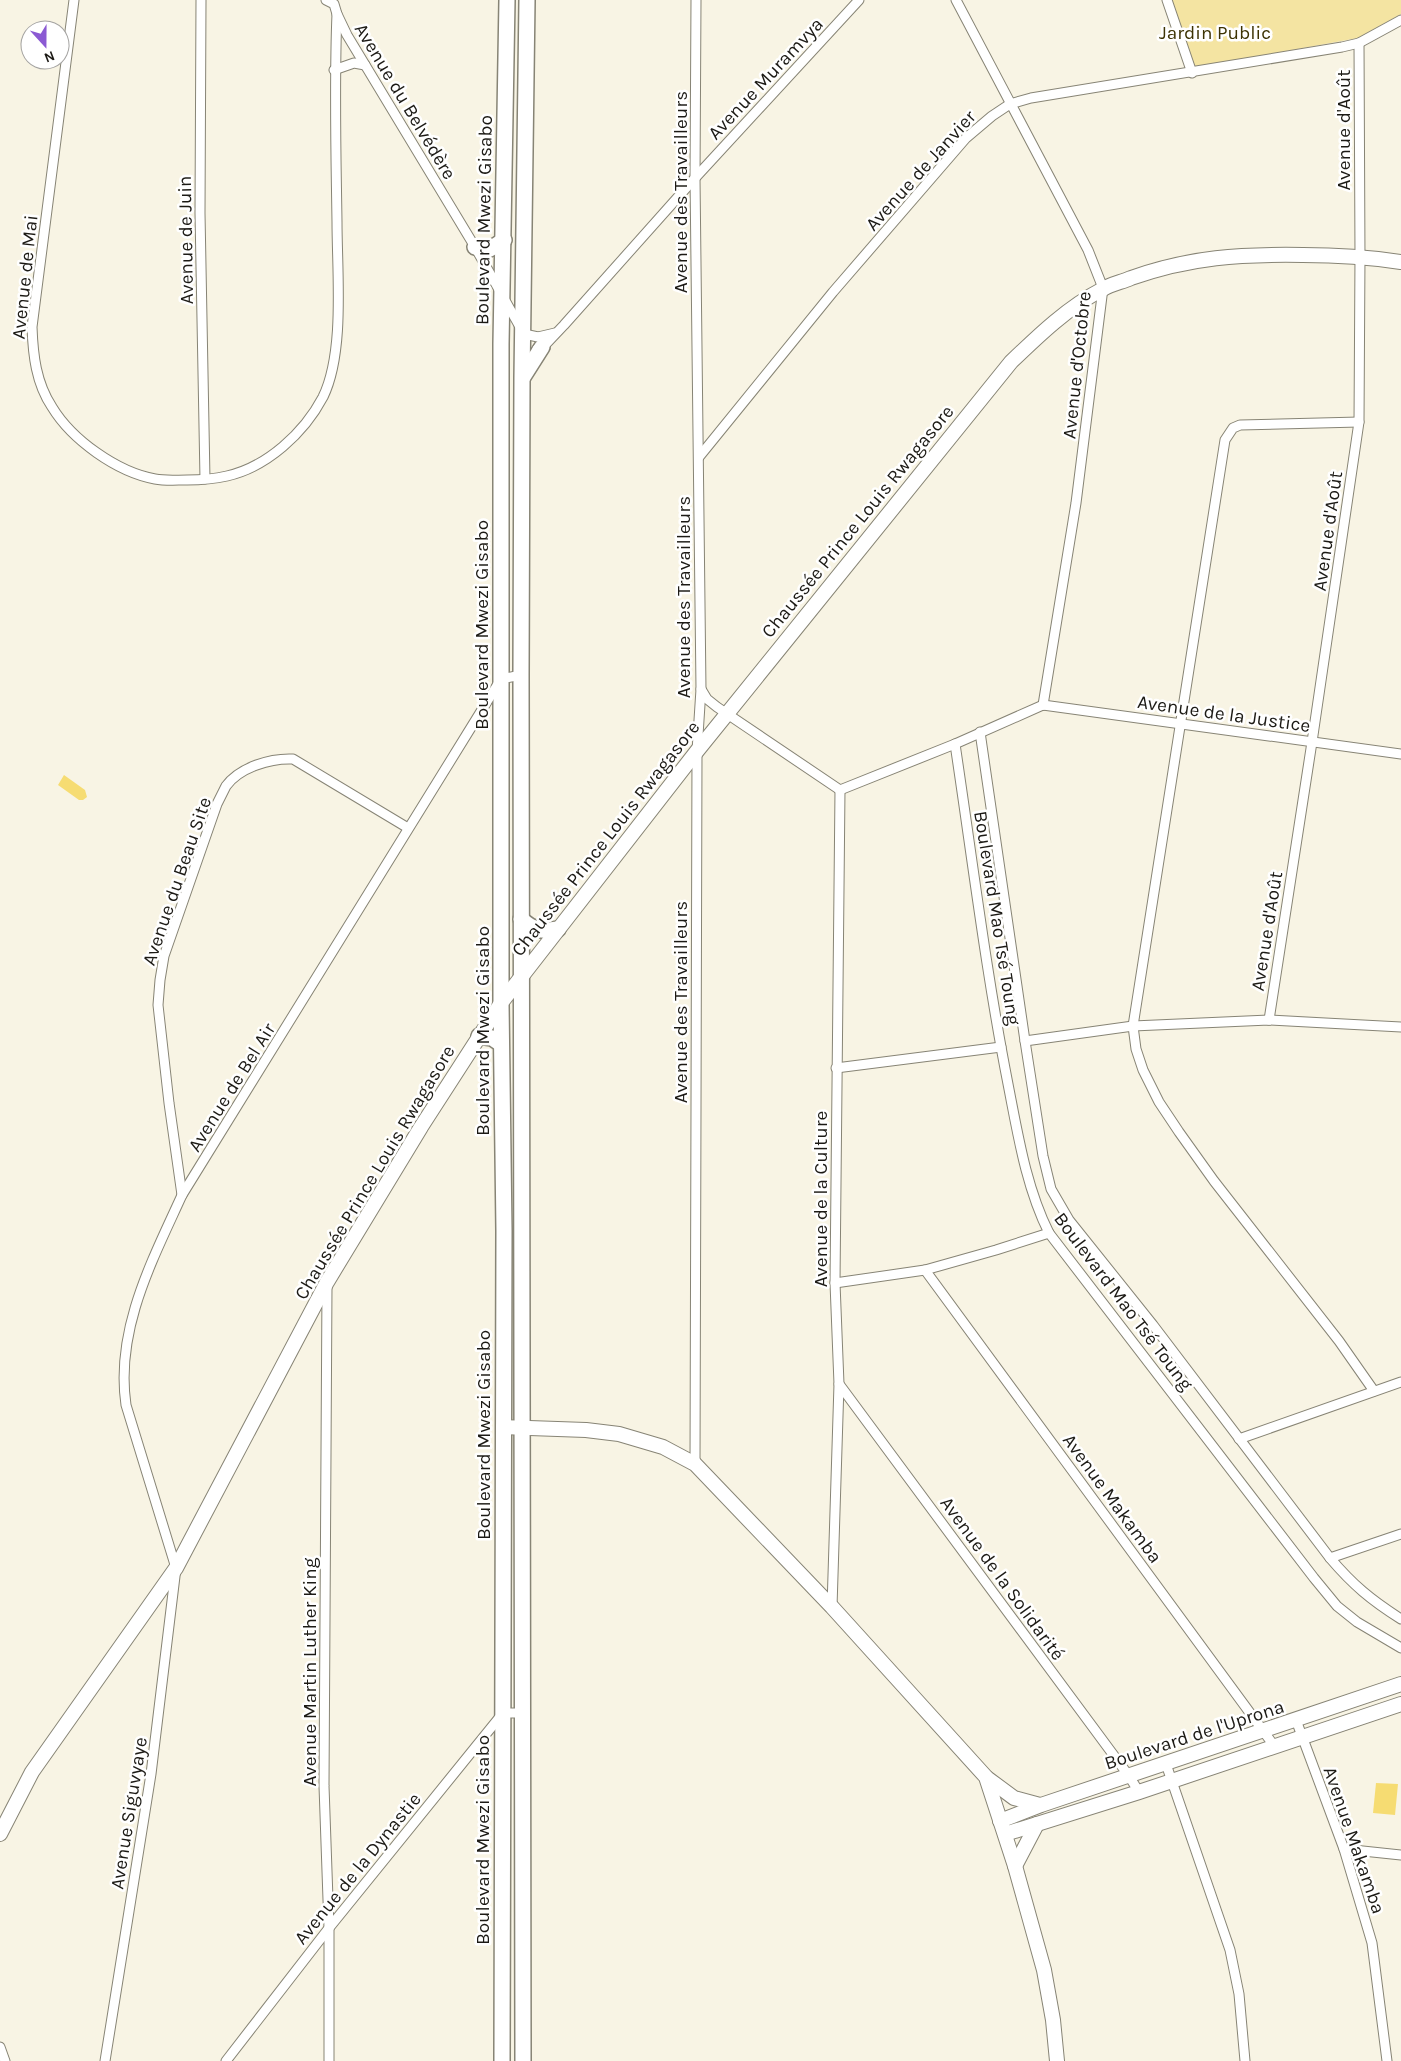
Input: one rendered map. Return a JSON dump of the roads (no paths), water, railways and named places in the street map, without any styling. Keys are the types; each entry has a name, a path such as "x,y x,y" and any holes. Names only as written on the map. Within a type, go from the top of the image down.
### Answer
{"main road":[{"path":"507,7 527,7"},
{"name":"Boulevard Mwezi Gisabo","path":"507,7 502,298 522,378 520,976 523,1231 523,2061"},
{"name":"Boulevard Mwezi Gisabo","path":"502,2061 504,1231 501,1044 501,679 527,7"},
{"path":"475,247 490,249 504,240"},
{"path":"522,378 542,347"},
{"path":"520,919 535,930 547,931 558,929"},
{"path":"479,1036 492,1038 501,1044"},
{"path":"504,1231 523,1231"},
{"path":"502,1986 522,1987"}],"street":[{"name":"Avenue de Mai","path":"74,0 32,327 33,355 40,383 52,408 76,436 102,457 155,480 205,479 227,476 254,466 277,451 310,418 331,377 336,352 338,288 334,70 337,14"},
{"name":"Avenue de Juin","path":"201,0 200,213 205,479"},
{"name":"Avenue des Travailleurs","path":"695,1464 697,751 701,689 700,458 695,178 696,0"},
{"name":"Avenue Muramvya","path":"542,347 859,0"},
{"name":"Avenue d'Octobre","path":"956,0 1088,250 1103,288 1076,503 1043,705"},
{"path":"1167,0 1192,72"},
{"name":"Avenue du Belvédère","path":"332,1 337,14 365,64 475,247 502,298"},
{"name":"Avenue de Janvier","path":"700,458 833,292 966,138 992,116 1010,104 1031,98 1087,88 1359,43 1401,20"},
{"name":"Avenue d'Août","path":"1269,1020 1359,422 1359,43"},
{"path":"334,70 354,63 365,64"},
{"name":"Chaussée Prince Louis Rwagasore","path":"0,1834 32,1772 176,1568 327,1282 421,1127 501,1003 520,976 697,751 1011,362 1040,333 1066,312 1103,288 1151,271 1216,257 1256,254 1360,256 1401,262"},
{"path":"502,298 514,341 531,349 542,347"},
{"path":"514,341 555,333"},
{"path":"1359,422 1240,425 1228,433 1225,440 1133,1026 1136,1049 1143,1070 1159,1102 1214,1181 1339,1341 1374,1391"},
{"path":"501,679 521,675"},
{"name":"Avenue de Bel Air","path":"176,1568 131,1423 123,1384 124,1364 136,1303 148,1268 182,1194 501,679"},
{"path":"701,689 707,698 840,790 955,744 1043,705"},
{"name":"Avenue de la Justice","path":"1043,705 1401,754"},
{"name":"Boulevard Mao Tsé Toung","path":"980,732 1024,1041 1043,1156 1051,1189 1069,1220 1153,1325 1330,1558 1364,1594 1401,1619"},
{"name":"Boulevard Mao Tsé Toung","path":"955,744 1001,1047 1030,1188 1049,1234 1337,1606 1357,1622 1401,1648"},
{"name":"Avenue du Beau Site","path":"182,1194 158,1004 160,980 164,956 172,930 217,804 227,786 240,774 260,764 278,758 293,759 408,828"},
{"name":"Avenue de la Culture","path":"832,1607 839,1384 835,1283 840,790"},
{"path":"1024,1041 1133,1026 1269,1020 1401,1027"},
{"path":"836,1068 1001,1047"},
{"path":"835,1283 925,1270 1049,1234"},
{"name":"Avenue Makamba","path":"925,1270 1275,1747"},
{"name":"Avenue Martin Luther King","path":"327,1282 324,1786 329,1928 329,2061"},
{"path":"1239,1440 1401,1382"},
{"name":"Avenue de la Solidarité","path":"839,1384 1139,1792"},
{"path":"503,1427 619,1434 663,1447 695,1464 832,1607 986,1777 1014,1798 1041,1805"},
{"path":"1330,1558 1401,1534"},
{"name":"Avenue Siguvyaye","path":"105,2061 151,1774 176,1568"},
{"name":"Boulevard de l'Uprona","path":"1000,1821 1041,1805 1401,1684"},
{"name":"Boulevard de l'Uprona","path":"1005,1834 1139,1792 1401,1704"},
{"path":"502,1713 522,1713"},
{"name":"Avenue de la Dynastie","path":"226,2061 329,1928 502,1713"},
{"name":"Avenue Makamba","path":"1296,1720 1344,1848 1375,1955 1387,2061"},
{"path":"1166,1764 1230,1950 1239,1994 1245,2061"},
{"path":"986,1777 1015,1866 1044,1970 1053,2020 1057,2061"},
{"path":"1015,1866 1037,1824"},
{"path":"1344,1848 1401,1855"},
{"path":"0,2047 5,2061"}],"park label":[{"name":"Jardin Public","path":"1215,32"}]}
